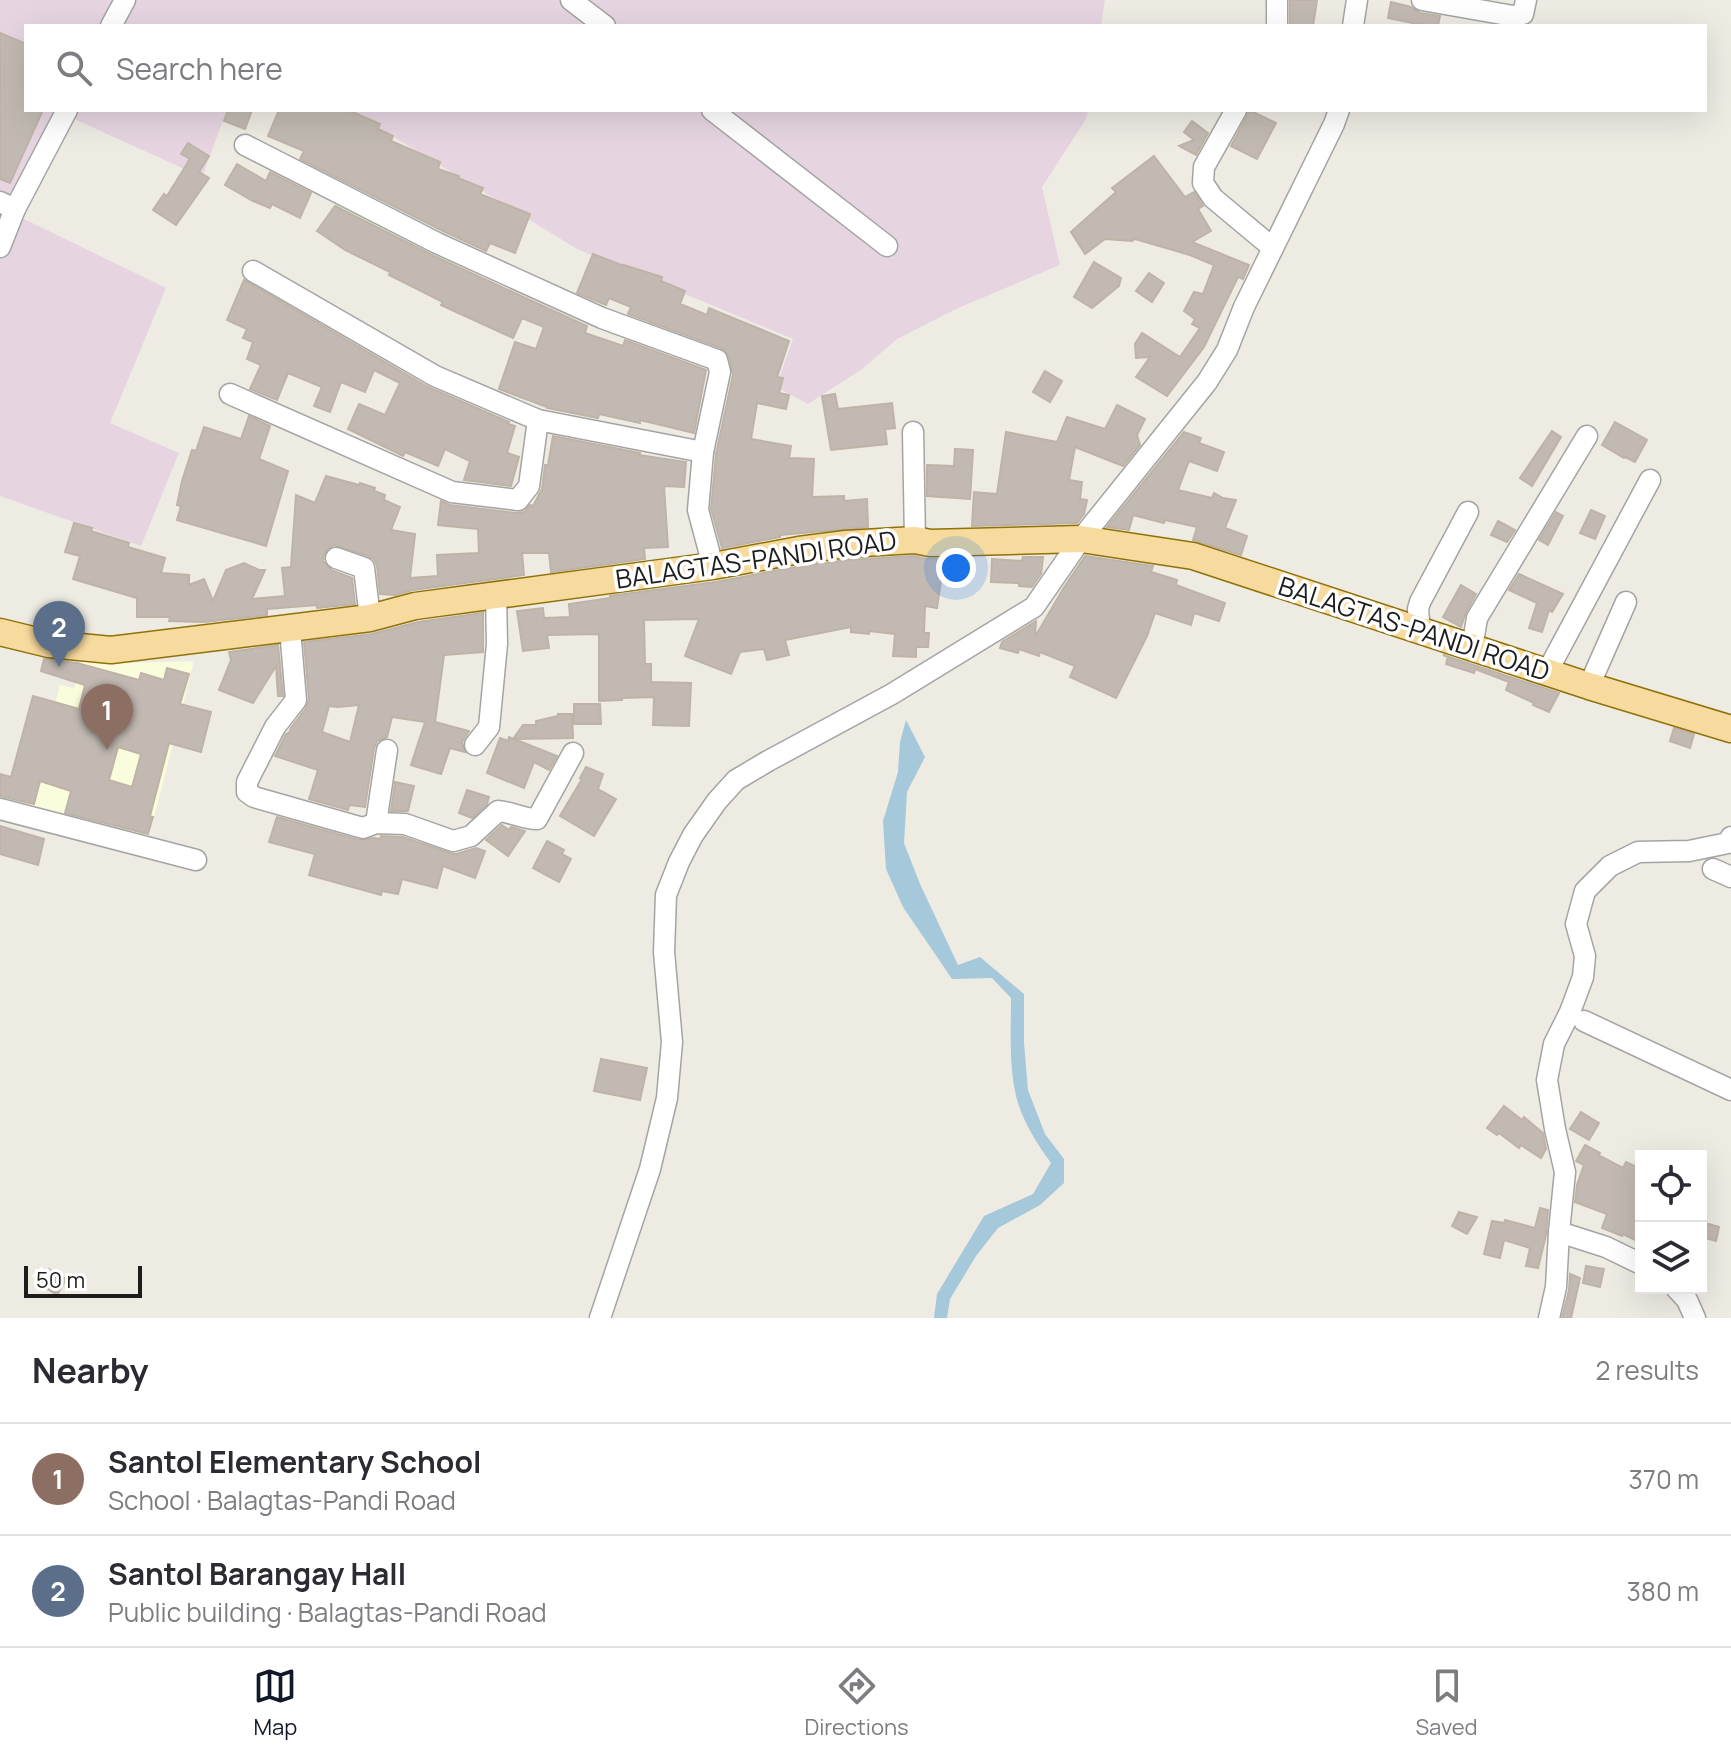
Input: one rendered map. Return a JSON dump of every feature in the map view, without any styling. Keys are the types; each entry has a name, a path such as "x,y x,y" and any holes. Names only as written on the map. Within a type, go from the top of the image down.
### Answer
{"main road":[{"name":"BALAGTAS-PANDI ROAD","path":"0,632 49,644 111,650 370,618 415,606 713,566 846,544 915,540 930,543 1081,539 1193,556 1589,686 1731,729"}],"street":[{"path":"112,24 125,0"},
{"path":"571,0 602,24"},
{"path":"1277,0 1277,24"},
{"path":"1353,24 1357,0"},
{"path":"1422,0 1513,16 1523,14 1526,0"},
{"path":"0,247 8,206 66,112"},
{"path":"715,112 887,246"},
{"path":"1235,112 1204,167 1203,183 1213,198 1273,248"},
{"path":"600,1318 650,1169 667,1098 672,1042 664,952 666,895 693,835 736,780 892,694 1034,607 1081,539 1207,382 1227,350 1244,307 1338,112"},
{"path":"245,145 437,243 589,312 717,360 720,372 703,452 698,510 713,566"},
{"path":"253,271 435,376 538,420 703,452"},
{"path":"230,394 452,492 518,500 529,486 538,420"},
{"path":"913,432 915,540"},
{"path":"1472,648 1477,618 1587,436"},
{"path":"1547,672 1650,480"},
{"path":"1420,631 1420,602 1468,512"},
{"path":"336,558 364,568 370,618"},
{"path":"475,745 489,727 497,644 496,595"},
{"path":"1589,686 1626,602"},
{"path":"290,629 296,700 275,727 247,782 247,792 254,797 363,828 376,823 405,824 453,841 471,836 498,811 537,819 573,753"},
{"path":"376,823 387,750"},
{"path":"0,809 196,860"},
{"path":"1549,1318 1556,1287 1565,1172 1547,1080 1554,1044 1583,977 1585,956 1576,924 1585,891 1610,866 1638,852 1689,851 1728,843 1731,837"},
{"path":"1584,1021 1731,1090"},
{"path":"1559,1232 1606,1247 1635,1261"},
{"path":"1682,1294 1695,1318"}],"shaded area":[{"path":"0,0 1105,0 1101,24 24,24 24,112 226,112 202,177 74,119 22,218 166,288 110,423 179,453 141,546 0,496"},
{"path":"353,112 1088,112 1042,187 1060,265 956,309 897,339 862,369 808,404 776,387 793,339 577,249"},
{"path":"83,661 194,661 147,845 26,811 60,685 74,688"}],"water":[{"path":"906,720 925,757 907,792 904,843 958,965 980,957 1024,994 1028,1090 1045,1134 1064,1159 1064,1183 1040,1205 998,1228 976,1256 950,1299 947,1318 934,1318 937,1294 984,1216 1033,1194 1051,1163 1029,1129 1017,1101 1011,1056 1011,998 992,978 952,979 903,907 886,869 883,821 898,772 900,742"}],"building":[{"path":"1290,0 1317,0 1313,24 1290,24"},
{"path":"1391,2 1411,7 1420,13 1440,16 1438,24 1417,24 1388,18"},
{"path":"0,33 24,43 24,112 42,112 10,183 0,179"},
{"path":"227,112 251,112 245,129 224,121"},
{"path":"278,112 353,112 380,124 378,129 393,136 391,141 440,162 438,169 483,188 480,194 530,214 515,253 490,243 486,251 300,159 304,151 268,136"},
{"path":"1248,112 1253,112 1276,123 1257,159 1231,146"},
{"path":"1192,121 1208,133 1196,155 1179,146 1194,140 1184,132"},
{"path":"188,143 209,156 199,172 209,178 176,225 153,210 164,194 167,196 190,159 181,154"},
{"path":"1154,156 1185,197 1194,192 1203,206 1198,209 1211,231 1192,242 1249,265 1243,279 1238,277 1204,347 1167,396 1136,377 1150,357 1136,358 1135,344 1142,333 1180,357 1200,328 1192,324 1195,319 1184,311 1194,292 1203,294 1214,265 1135,239 1105,239 1085,254 1071,232 1116,192 1112,188"},
{"path":"237,164 266,181 270,172 311,193 300,218 272,204 270,208 253,201 225,185"},
{"path":"335,206 432,255 587,326 585,333 623,346 625,340 706,370 694,433 640,420 640,423 599,414 598,418 547,408 499,389 515,342 536,349 544,327 522,318 513,338 441,305 443,302 345,250 317,231"},
{"path":"593,254 662,277 661,281 685,291 680,304 707,315 709,308 789,341 777,377 783,378 779,393 789,395 786,409 757,403 751,439 791,446 789,458 814,459 812,497 844,496 844,501 867,499 868,527 780,535 722,548 711,509 716,454 733,375 729,356 721,348 628,314 631,307 609,298 606,305 577,293"},
{"path":"1094,262 1121,278 1119,286 1092,308 1074,297"},
{"path":"1149,273 1164,283 1152,302 1136,291"},
{"path":"244,280 428,387 515,426 507,453 519,457 511,486 464,480 470,461 445,449 438,466 405,452 403,456 348,429 359,404 385,415 400,383 374,370 365,392 341,382 330,412 314,406 322,387 288,373 277,400 250,389 261,365 247,359 253,342 243,338 247,329 227,320"},
{"path":"1045,371 1062,381 1050,402 1033,392"},
{"path":"835,394 838,409 892,403 895,428 885,429 887,444 831,450 822,396"},
{"path":"1117,405 1145,419 1137,435 1140,445 1123,466 1075,447 1069,480 1082,482 1080,499 1087,500 1084,514 1077,523 972,526 974,492 997,494 1006,432 1057,442 1067,417 1105,429"},
{"path":"249,416 270,426 259,459 288,471 266,546 177,520 182,481 192,450 196,451 204,427 241,439"},
{"path":"1615,422 1647,440 1635,462 1602,445"},
{"path":"1552,431 1561,437 1532,486 1520,478"},
{"path":"1184,432 1201,438 1199,443 1224,452 1217,471 1189,461 1178,490 1212,498 1214,493 1236,500 1225,528 1247,536 1241,555 1193,540 1197,527 1165,520 1164,523 1133,515 1129,530 1107,527"},
{"path":"553,436 686,462 684,487 664,486 668,547 644,548 645,559 551,572 549,553 522,553 524,575 395,595 380,594 374,559 334,545 327,549 323,561 331,570 352,578 355,604 267,609 267,615 204,622 169,621 170,617 137,617 137,598 73,579 80,556 65,552 74,523 129,543 128,547 165,558 161,573 189,575 189,585 204,579 213,601 226,570 244,563 265,570 252,599 285,596 282,568 291,567 296,495 315,503 326,476 375,488 374,491 385,495 384,500 400,507 391,530 415,534 410,578 438,576 437,555 479,553 478,529 438,525 441,501 450,505 524,512 530,505 533,506 542,489"},
{"path":"955,449 973,450 970,499 927,496 927,465 954,466"},
{"path":"1591,510 1605,516 1595,539 1580,533"},
{"path":"1556,512 1563,516 1548,545 1539,540"},
{"path":"1498,521 1515,530 1507,542 1491,535"},
{"path":"914,556 967,561 965,581 941,580 937,608 925,606 924,633 929,633 928,647 916,647 916,657 893,656 895,634 851,632 851,627 785,640 789,655 767,660 764,649 740,652 731,674 685,656 699,619 644,620 645,664 651,664 651,682 691,683 689,726 653,725 654,697 599,701 599,634 547,635 549,648 523,651 517,611 543,608 544,618 570,617 569,604 610,596 716,582 801,566"},
{"path":"1085,556 1153,566 1151,572 1177,580 1176,585 1225,603 1219,621 1194,613 1191,625 1155,613 1116,698 1070,677 1075,666 1040,652 1039,656 1019,649 1018,653 1000,648 1002,642 1036,621 1035,637"},
{"path":"1023,557 1043,557 1041,574 1032,587 991,582 992,559 1022,561"},
{"path":"1519,574 1563,594 1552,612 1549,610 1542,632 1529,628 1537,603 1509,590"},
{"path":"1461,585 1476,594 1461,627 1443,617"},
{"path":"483,613 483,652 444,655 435,722 469,731 462,742 465,752 450,748 441,774 411,765 425,722 392,717 387,737 377,741 374,748 365,807 349,805 348,810 309,799 318,770 275,756 309,700 304,642 372,634 418,622","holes":["359,705 350,742 322,732 329,706"]},
{"path":"278,645 283,696 278,696 276,666 253,703 219,690 231,660 229,652"},
{"path":"1443,655 1559,693 1549,712 1506,690 1509,682 1475,669 1474,673 1446,664 1448,657"},
{"path":"44,659 77,663 139,680 141,673 164,680 167,668 189,674 180,704 211,712 201,752 169,743 148,834 65,813 71,791 40,781 34,804 0,796 0,774 11,777 33,696 79,709 85,685 41,671","holes":["118,747 141,754 132,787 109,780"]},
{"path":"574,704 600,704 601,724 574,724"},
{"path":"558,714 572,714 573,738 514,739 557,756 549,770 534,762 524,788 487,773 500,738 513,739 523,725 536,725 536,721"},
{"path":"1674,728 1694,734 1690,748 1670,741"},
{"path":"586,767 603,774 598,789 616,799 594,836 560,816"},
{"path":"395,782 414,786 408,811 391,811"},
{"path":"467,790 489,797 487,804 472,818 459,813"},
{"path":"277,817 359,840 380,839 381,836 403,837 450,853 476,848 485,851 475,878 443,866 437,888 402,879 398,894 382,891 381,895 309,875 315,854 269,842"},
{"path":"502,825 509,830 511,827 525,831 508,856 486,840"},
{"path":"0,826 44,839 38,865 0,854"},
{"path":"547,841 564,850 562,854 571,859 559,882 533,868"},
{"path":"601,1059 647,1068 640,1100 594,1091"},
{"path":"1504,1106 1543,1133 1546,1149 1541,1158 1487,1128"},
{"path":"1581,1112 1599,1123 1589,1140 1570,1129"},
{"path":"1585,1145 1623,1168 1626,1162 1635,1166 1635,1240 1602,1228 1607,1214 1575,1202 1584,1165 1576,1161"},
{"path":"1540,1208 1548,1210 1538,1268 1526,1266 1530,1248 1504,1240 1500,1258 1484,1254 1492,1221 1504,1223 1505,1220 1535,1228"},
{"path":"1459,1212 1477,1217 1467,1234 1452,1226"},
{"path":"1707,1224 1719,1227 1716,1241 1707,1238"},
{"path":"1586,1266 1604,1269 1600,1287 1583,1283"},
{"path":"49,1269 66,1279 57,1295 40,1284"},
{"path":"1570,1274 1580,1278 1571,1318 1562,1318 1569,1290"}],"place":[{"name":"Santol Barangay Hall","path":"59,667"},
{"name":"Santol Elementary School","path":"107,750"}]}
